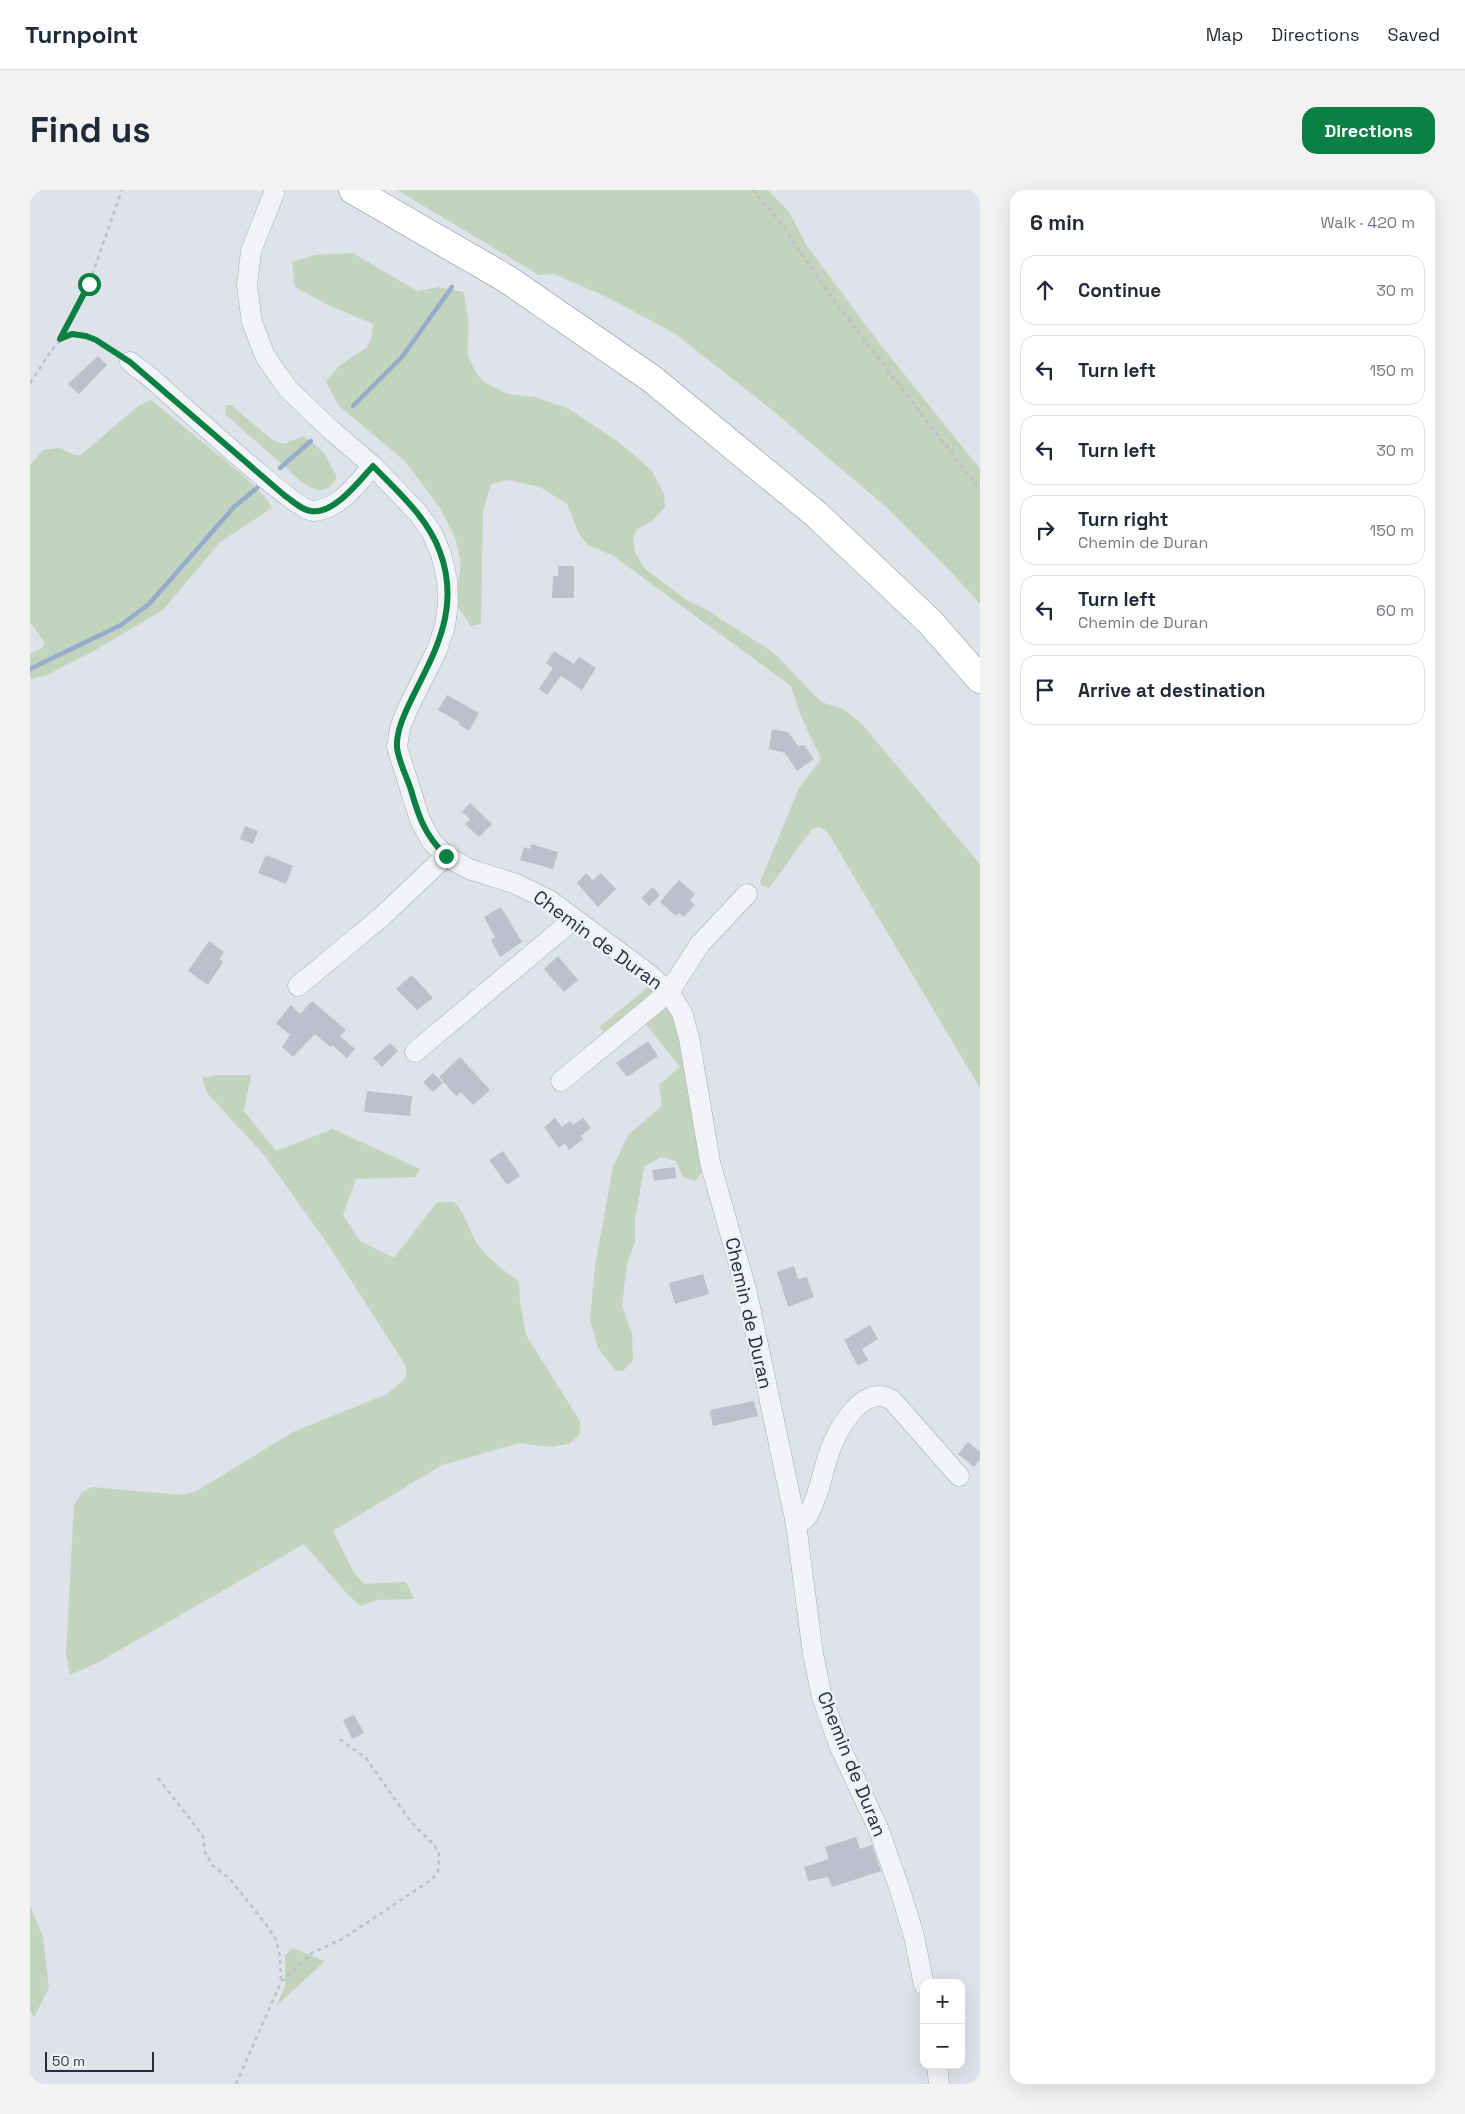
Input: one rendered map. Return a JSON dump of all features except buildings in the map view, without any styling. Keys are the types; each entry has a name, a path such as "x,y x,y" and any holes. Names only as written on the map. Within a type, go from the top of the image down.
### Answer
{"highway":[{"path":"353,190 507,279 652,380 817,515 930,622 980,680"}],"street":[{"name":"Chemin de Duran","path":"274,193 251,251 247,286 252,322 265,356 288,389 373,466 418,512 432,533 441,554 447,580 448,603 445,626 437,650 400,728 397,747 420,820 432,842 446,856 469,869 534,891 549,900 646,972 669,992 682,1013 689,1038 710,1162 746,1293 796,1524 813,1654 822,1697 840,1747 878,1828 900,1887 914,1936 923,1979"},
{"path":"130,362 284,495 312,512 326,509 341,500 373,466"},
{"path":"298,986 379,920 446,856"},
{"path":"561,1081 669,992 700,944 747,894"},
{"path":"415,1052 574,919"},
{"path":"796,1524 808,1516 832,1445 844,1424 857,1407 873,1397 886,1396 892,1400 958,1476"},
{"path":"937,2069 939,2084"}],"path":[{"path":"30,383 60,339 89,284 122,190"},
{"path":"753,190 980,490"},
{"path":"60,339 72,334 86,336 96,340 130,362"},
{"path":"236,2084 281,1982 312,1953 344,1938 431,1880 438,1872 439,1853 435,1846 411,1822 366,1758 338,1738"},
{"path":"158,1778 203,1836 205,1852 212,1865 230,1879 276,1940 281,1982"}],"green space":[{"path":"397,190 768,190 789,212 807,246 880,344 980,469 980,604 885,506 766,405 674,333 607,297 554,274 539,275"},
{"path":"353,253 417,291 439,287 464,292 469,326 467,353 476,373 484,382 507,394 535,397 569,409 620,443 652,471 664,494 665,507 653,520 636,530 633,539 635,552 644,568 688,601 704,608 774,653 821,702 843,709 861,723 980,864 980,1088 828,833 820,827 812,829 769,888 762,886 760,882 799,788 821,759 800,714 791,686 612,555 588,545 579,534 567,504 540,487 508,480 491,484 483,511 481,624 471,626 455,603 461,564 455,537 440,508 405,461 338,405 326,381 339,366 367,347 371,340 373,324 328,305 295,287 292,262 315,255"},
{"path":"151,400 244,476 265,497 272,508 220,542 163,610 92,652 47,675 30,679 30,654 42,648 45,643 30,622 30,465 43,450 59,448 75,455 81,455 139,405"},
{"path":"226,405 231,405 271,439 283,444 304,436 325,455 337,477 333,483 322,490 314,489 304,484 225,414"},
{"path":"651,985 677,1019 705,1169 695,1181 683,1177 676,1161 661,1157 644,1167 635,1221 635,1242 627,1264 622,1306 632,1334 633,1360 623,1371 616,1371 598,1348 590,1320 595,1266 613,1167 628,1135 662,1106 659,1085 680,1067 645,1023 618,1046 599,1027"},
{"path":"217,1075 251,1075 244,1111 276,1151 333,1129 420,1169 415,1177 356,1179 343,1215 360,1241 394,1258 437,1202 454,1202 467,1221 473,1237 480,1248 496,1264 519,1282 520,1302 526,1335 580,1421 580,1434 569,1444 550,1447 520,1443 442,1465 333,1531 353,1571 364,1584 406,1582 414,1599 376,1600 361,1606 348,1595 304,1544 97,1663 70,1675 66,1654 74,1505 82,1492 92,1487 181,1495 195,1492 293,1432 387,1394 406,1378 406,1366 325,1240 265,1156 207,1093 202,1078"},
{"path":"30,1906 43,1937 49,1988 34,2017 30,2011"},
{"path":"292,1948 325,1961 276,2006 285,1987 285,1956"}],"waterway":[{"path":"353,406 402,357 452,287"},
{"path":"280,468 311,441"},
{"path":"30,669 121,625 149,604 234,507 257,488"}],"route":[{"path":"89,284 60,339 72,334 86,336 96,340 130,362 150,377 284,495 299,506 312,512 326,509 341,500 373,466 418,512 432,533 441,554 447,580 448,603 445,626 437,650 400,728 397,747 420,820 432,842 446,856"}]}
